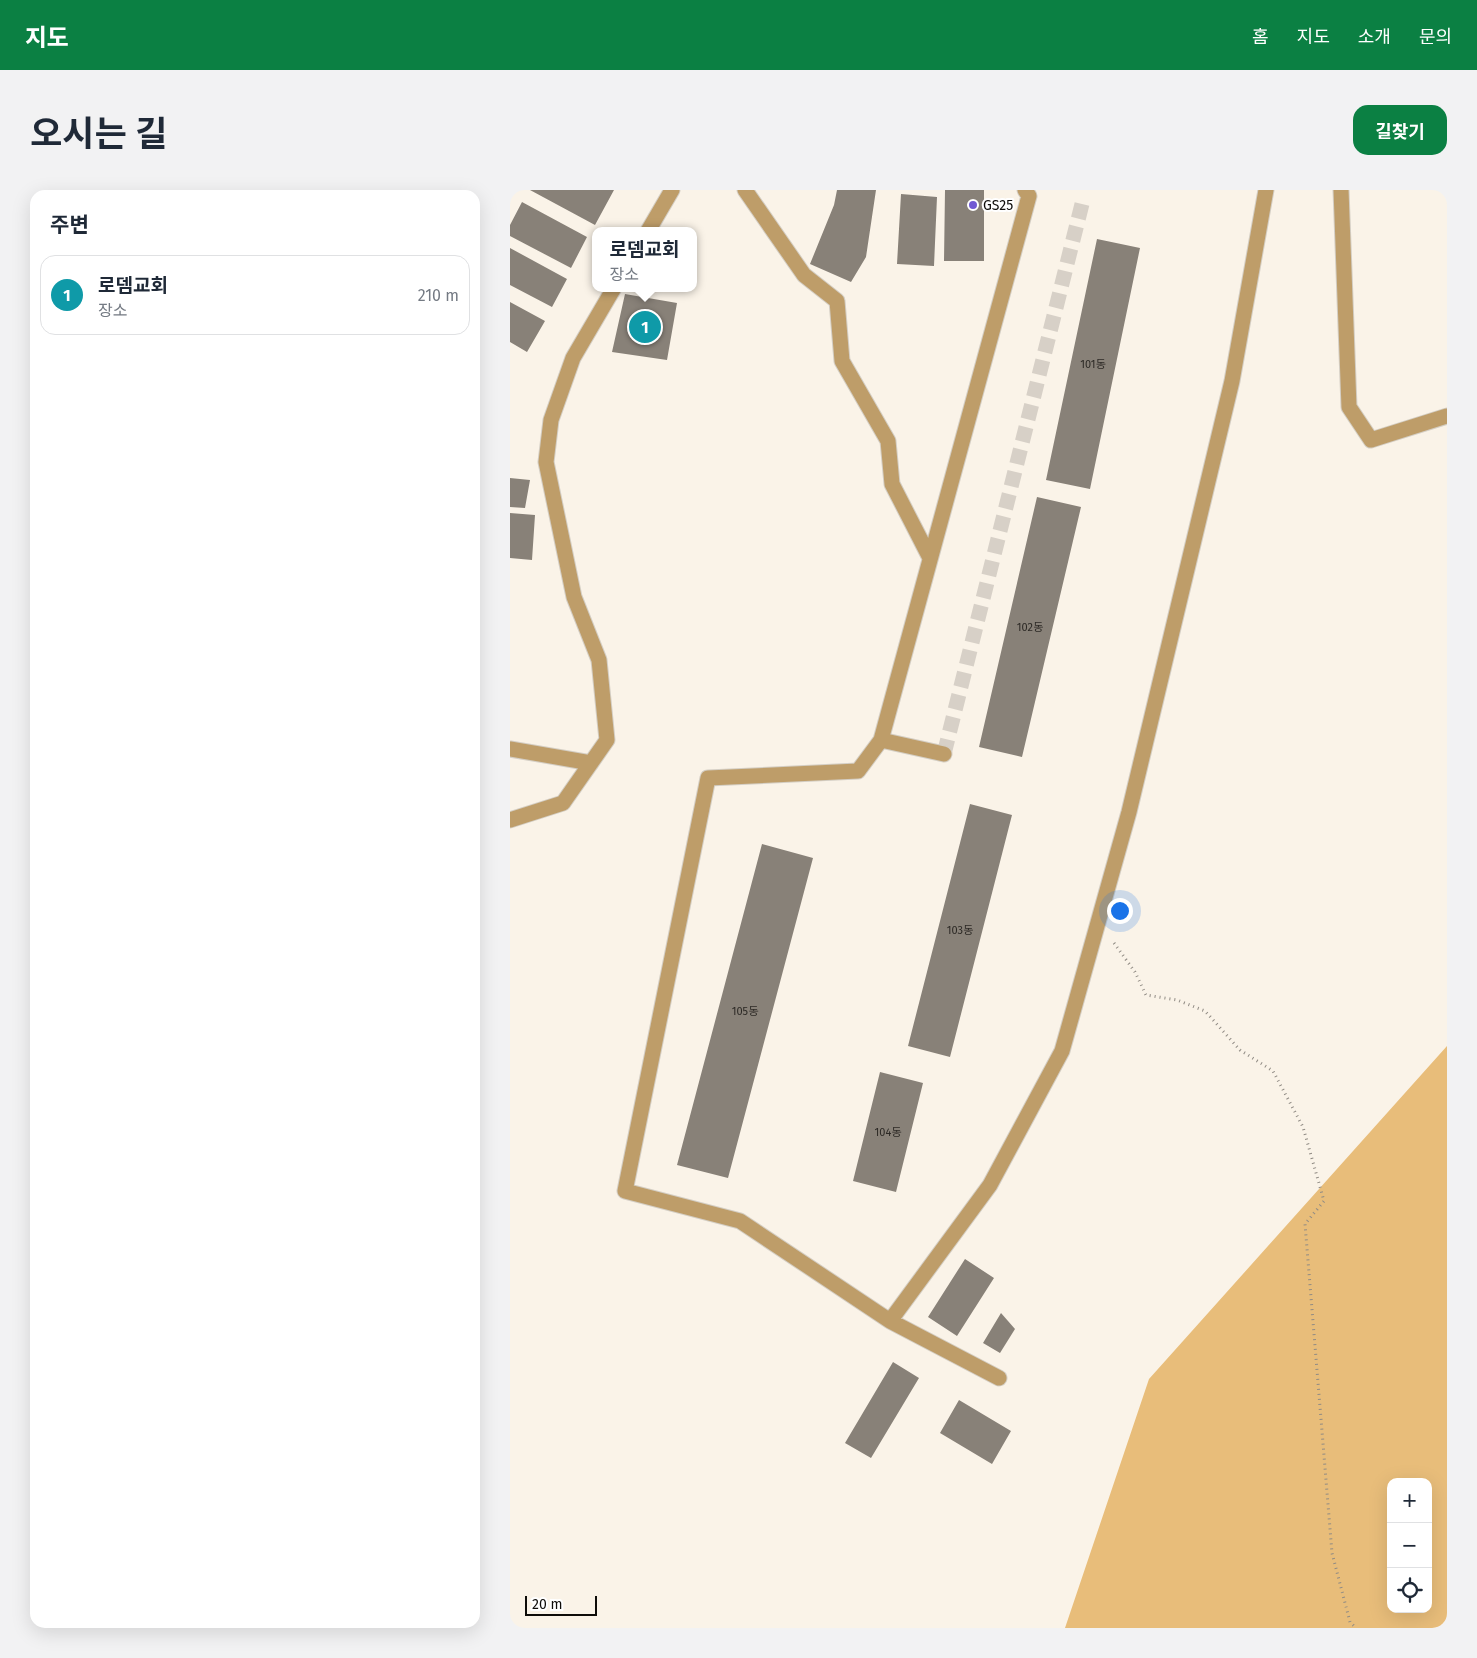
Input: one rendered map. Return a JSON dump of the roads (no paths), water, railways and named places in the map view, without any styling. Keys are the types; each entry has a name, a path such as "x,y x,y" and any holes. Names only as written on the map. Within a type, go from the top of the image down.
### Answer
{"street":[{"path":"650,227 672,190"},
{"path":"745,190 804,275 837,301 842,361 888,441 892,484 930,558"},
{"path":"999,1378 890,1321 740,1221 625,1191 708,778 858,771 881,740 1029,196 1025,190"},
{"path":"890,1321 990,1185 1062,1051 1129,812 1232,381 1266,190"},
{"path":"1341,190 1349,407 1371,440 1447,416"},
{"path":"510,820 563,803 607,740 599,660 574,597 546,462 551,420 572,358 612,292"},
{"path":"881,740 944,754"},
{"path":"510,749 591,763"}],"tunnel":[{"path":"944,754 1082,204"}],"place":[{"name":"GS25","path":"973,205"},
{"name":"로뎀교회","path":"645,327"}]}
